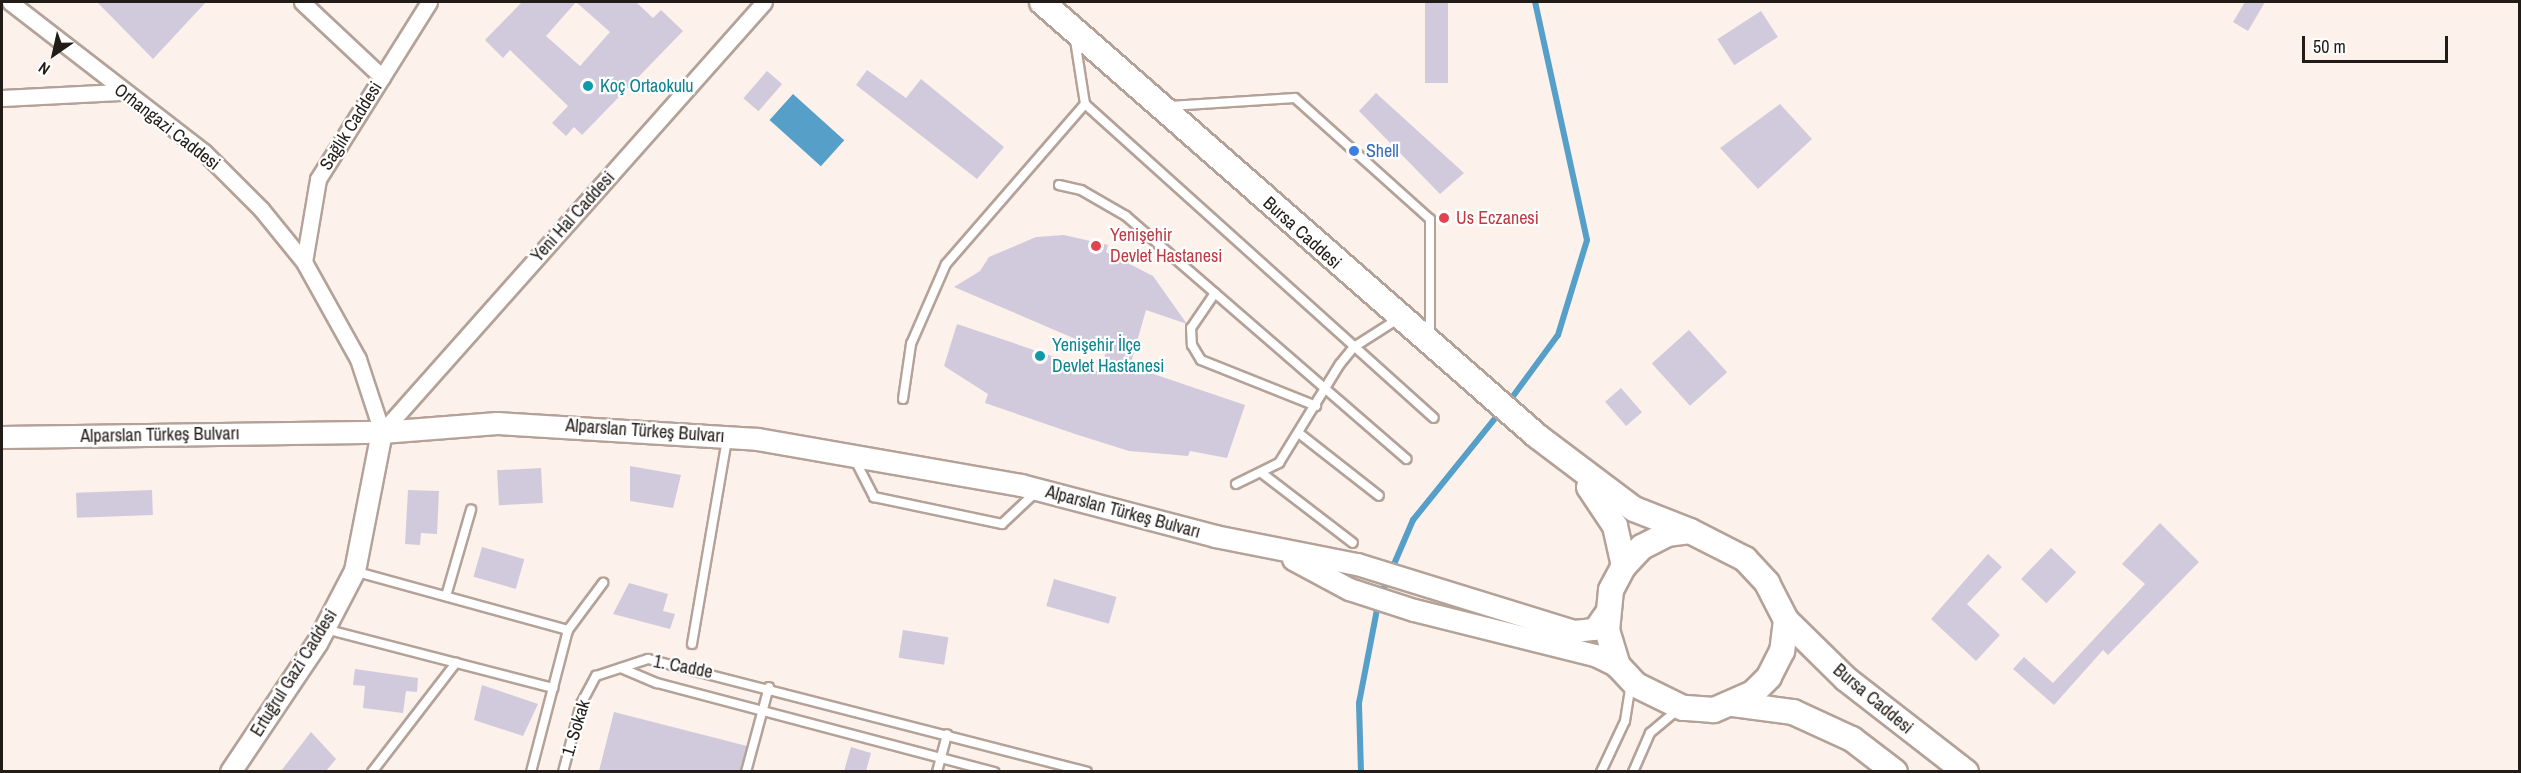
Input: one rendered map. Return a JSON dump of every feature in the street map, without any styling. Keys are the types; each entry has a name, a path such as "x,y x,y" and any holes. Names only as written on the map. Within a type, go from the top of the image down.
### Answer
{"main road":[{"name":"Bursa Caddesi","path":"1042,2 1398,319 1566,459 1634,509 1690,531"},
{"name":"Alparslan Türkeş Bulvarı","path":"2,437 381,432 497,423 727,436 851,453 1038,490 1277,550 1355,554 1419,582 1574,631 1594,629 1606,612"},
{"name":"Bursa Caddesi","path":"1566,459 1604,504 1624,566"},
{"path":"1690,531 1745,559 1767,583 1786,620 1782,651 1769,677 1733,704 1714,710 1683,708 1624,673 1606,612 1624,566 1642,547 1667,534 1690,531"},
{"name":"Alparslan Türkeş Bulvarı","path":"1277,550 1349,589 1414,610 1595,655 1624,673"},
{"name":"Bursa Caddesi","path":"1786,620 1846,679 1966,771"},
{"path":"1733,704 1793,712 1852,739 1894,771"}],"street":[{"name":"Orhangazi Caddesi","path":"10,2 120,92 204,152 261,209 304,262 358,359 381,432"},
{"path":"302,2 382,77"},
{"name":"Sağlık Caddesi","path":"304,262 318,179 429,2"},
{"name":"Yeni Hal Caddesi","path":"381,432 764,2"},
{"path":"2,98 120,92"},
{"name":"Ertuğrul Gazi Caddesi","path":"231,771 325,629 355,571 381,432"}],"lane":[{"path":"1073,29 1085,104 1434,418"},
{"path":"1161,106 1295,98 1329,128 1430,219 1430,346"},
{"path":"903,399 911,344 946,264 1085,104"},
{"path":"1059,185 1081,190 1126,216 1323,389 1407,459"},
{"path":"1215,293 1191,328 1192,345 1201,360 1316,406"},
{"path":"1236,484 1263,474 1284,458 1316,406 1323,389 1354,347 1398,319"},
{"path":"1300,434 1379,496"},
{"path":"692,644 727,436"},
{"path":"851,453 874,498 1002,524 1038,490"},
{"path":"1263,474 1355,554"},
{"path":"446,596 471,510"},
{"path":"355,571 568,630"},
{"path":"531,771 568,630 603,583"},
{"path":"325,629 553,688"},
{"name":"1. Cadde","path":"621,668 648,659 769,687 1087,771"},
{"path":"372,771 456,663"},
{"name":"1. Cadde","path":"621,668 762,711 994,771"},
{"name":"1. Sokak","path":"563,771 581,704 596,676 621,668"},
{"path":"1601,771 1625,721 1624,673"},
{"path":"746,771 769,687"},
{"path":"1633,771 1650,733 1664,716 1683,708"},
{"path":"937,771 947,734"}],"water":[{"path":"793,94 844,140 821,166 770,120"}],"building":[{"path":"97,2 206,2 153,59"},
{"name":"Koç Ortaokulu","path":"522,2 576,2 636,2 653,18 661,10 683,31 582,135 574,127 566,136 552,123 568,106 510,50 503,58 485,40","holes":["576,2 610,32 580,66 546,36"]},
{"path":"1425,2 1448,2 1448,83 1425,83"},
{"path":"2245,2 2265,2 2248,31 2233,22"},
{"path":"1761,11 1778,37 1734,65 1717,39"},
{"path":"867,70 906,98 921,79 1004,147 977,179 856,85"},
{"path":"767,71 782,84 758,111 743,98"},
{"path":"1376,93 1464,173 1440,194 1359,111"},
{"path":"1780,104 1812,139 1758,189 1720,148"},
{"name":"Yenişehir İlçe Devlet Hastanesi","path":"1064,235 1108,245 1106,252 1153,276 1187,324 1146,310 1130,366 1245,405 1227,458 1190,451 1188,456 1129,451 1075,434 985,403 988,394 944,366 957,324 1099,372 1106,352 954,287 980,271 989,257 1036,237"},
{"path":"1689,330 1727,372 1690,406 1652,363"},
{"path":"1621,388 1642,412 1626,426 1605,402"},
{"path":"630,466 681,475 673,508 630,501"},
{"path":"541,468 543,503 499,505 497,470"},
{"path":"152,490 153,515 77,518 76,493"},
{"path":"408,490 439,491 437,534 421,533 420,545 405,544"},
{"path":"2160,523 2199,562 2108,655 2103,650 2054,705 2013,669 2024,657 2053,683 2145,584 2122,564"},
{"path":"482,547 524,559 516,589 473,577"},
{"path":"2051,548 2076,572 2046,603 2021,579"},
{"path":"1988,554 2002,567 1967,604 2000,635 1976,661 1931,619"},
{"path":"1054,579 1116,597 1109,624 1046,606"},
{"path":"629,583 668,594 663,611 675,614 670,629 613,614"},
{"path":"903,630 948,637 944,665 899,658"},
{"path":"355,669 418,678 417,692 406,691 403,713 363,708 365,686 353,685"},
{"path":"482,685 538,704 523,736 474,720"},
{"path":"614,712 747,746 740,771 599,771"},
{"path":"311,732 336,759 326,771 281,771"},
{"path":"851,747 871,753 866,771 844,771"}],"waterway":[{"path":"1508,403 1558,335 1587,240 1535,2"},
{"path":"1361,772 1359,703 1379,599 1413,520 1501,411"}],"place":[{"name":"Koç Ortaokulu","path":"588,86"},
{"name":"Shell","path":"1354,151"},
{"name":"Us Eczanesi","path":"1444,218"},
{"name":"Yenişehir Devlet Hastanesi","path":"1096,246"},
{"name":"Yenişehir İlçe Devlet Hastanesi","path":"1040,356"}]}
